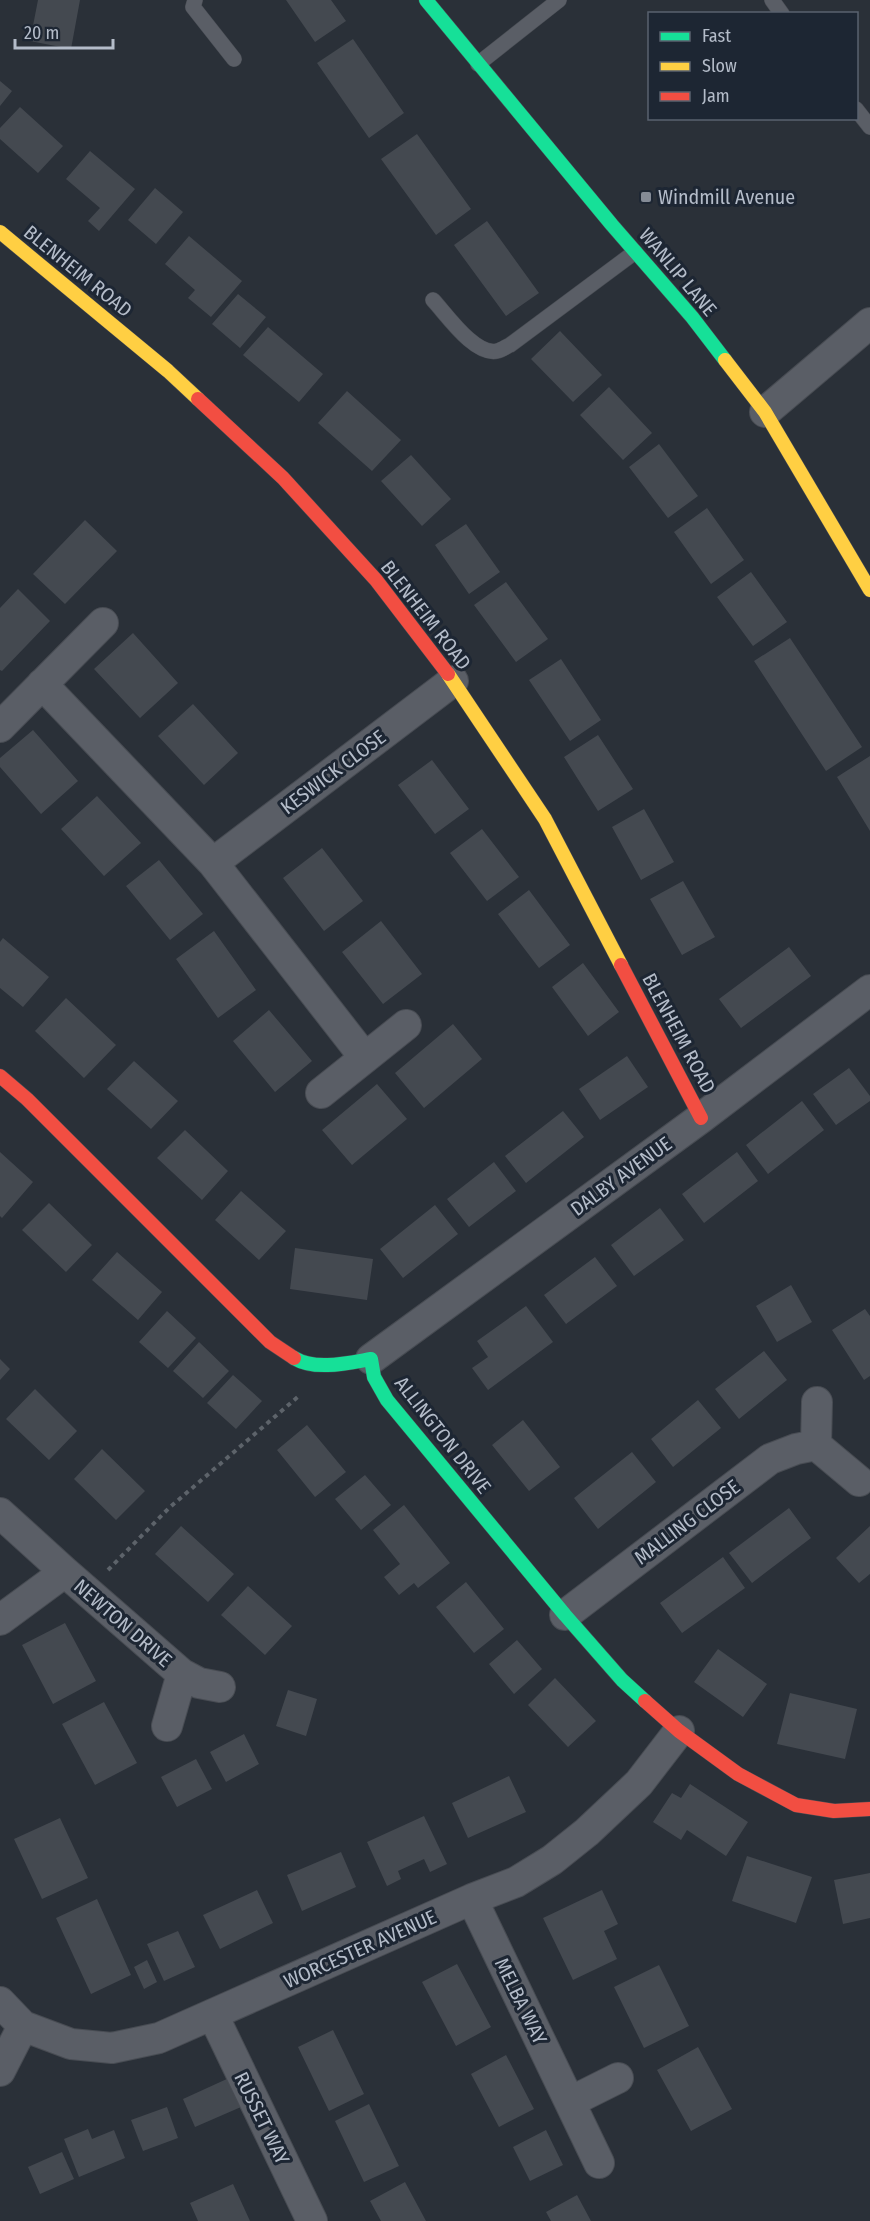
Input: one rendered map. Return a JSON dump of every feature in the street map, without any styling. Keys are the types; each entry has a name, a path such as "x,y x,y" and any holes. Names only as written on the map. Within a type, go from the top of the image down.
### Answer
{"street":[{"name":"WANLIP LANE","path":"426,0 635,252 692,317 765,412 870,590"},
{"name":"BLENHEIM ROAD","path":"0,232 168,371 283,478 376,580 453,681 545,819 701,1118"},
{"path":"765,412 870,323"},
{"path":"0,727 103,623"},
{"name":"KESWICK CLOSE","path":"213,863 453,681"},
{"path":"42,684 213,863 364,1058"},
{"name":"DALBY AVENUE","path":"370,1359 701,1118 870,990"},
{"path":"321,1093 406,1025"},
{"path":"0,1076 27,1099 270,1342 301,1362 334,1365 370,1359"},
{"name":"ALLINGTON DRIVE","path":"370,1359 374,1377 387,1400 565,1615 622,1680 679,1731 738,1774 796,1805 834,1811 870,1809"},
{"path":"817,1402 816,1445 859,1481"},
{"name":"MALLING CLOSE","path":"565,1615 770,1459 796,1449 816,1445"},
{"name":"NEWTON DRIVE","path":"0,1513 182,1674 199,1683 220,1688"},
{"name":"NEWTON DRIVE","path":"0,1620 65,1572"},
{"name":"NEWTON DRIVE","path":"167,1726 182,1674"},
{"name":"WORCESTER AVENUE","path":"0,2002 23,2026 71,2044 112,2048 159,2038 213,2016 472,1899 516,1882 552,1860 587,1832 639,1783 679,1731"},
{"name":"MELBA WAY","path":"472,1899 599,2163"},
{"name":"RUSSET WAY","path":"213,2016 312,2221"},
{"path":"0,2071 23,2026"},
{"path":"570,2102 618,2078"}],"lane":[{"path":"195,0 193,7 201,20 234,58"},
{"path":"478,64 559,0"},
{"path":"772,0 781,12"},
{"path":"858,112 870,127"},
{"path":"433,300 470,340 482,349 497,351 510,345 635,252"}],"path":[{"path":"88,1591 169,1508 334,1365"}],"building":[{"path":"38,0 80,0 71,49 30,41"},
{"path":"286,0 331,0 346,21 315,42"},
{"path":"353,39 404,113 369,138 317,63"},
{"path":"0,81 12,91 0,106"},
{"path":"20,107 63,146 38,173 0,139 0,128"},
{"path":"417,134 471,209 436,235 381,159"},
{"path":"90,151 135,189 99,231 88,221 100,208 66,179"},
{"path":"155,188 183,212 156,244 128,220"},
{"path":"487,221 539,293 506,316 454,245"},
{"path":"189,236 242,281 211,317 188,298 195,290 165,264"},
{"path":"238,294 266,317 240,348 212,324"},
{"path":"268,327 323,374 299,402 243,355"},
{"path":"560,331 602,375 573,402 531,359"},
{"path":"609,387 652,433 623,460 580,415"},
{"path":"347,391 401,440 372,471 318,423"},
{"path":"659,444 698,496 668,518 629,467"},
{"path":"411,455 451,499 422,526 381,481"},
{"path":"707,508 744,560 711,584 674,532"},
{"path":"85,520 117,551 65,604 33,574"},
{"path":"466,524 500,572 469,594 435,545"},
{"path":"751,572 787,622 753,646 717,597"},
{"path":"506,582 548,639 516,662 474,605"},
{"path":"18,589 50,621 2,671 0,670 0,608"},
{"path":"133,633 178,683 140,718 94,669"},
{"path":"790,638 862,747 826,771 754,661"},
{"path":"561,659 601,720 570,741 529,680"},
{"path":"193,704 238,753 204,785 158,736"},
{"path":"33,730 78,781 41,814 0,767 0,758"},
{"path":"598,735 633,789 598,811 564,757"},
{"path":"870,756 870,831 837,777"},
{"path":"432,760 469,809 435,834 398,785"},
{"path":"97,796 141,843 104,876 61,829"},
{"path":"644,809 674,862 641,880 612,827"},
{"path":"482,829 519,877 487,901 450,853"},
{"path":"322,848 363,901 324,931 283,878"},
{"path":"159,860 203,914 170,940 126,886"},
{"path":"683,881 715,937 682,955 650,899"},
{"path":"529,890 570,945 539,968 498,914"},
{"path":"381,921 422,974 383,1004 342,952"},
{"path":"214,931 256,990 218,1018 176,959"},
{"path":"3,938 49,977 23,1007 0,988 0,942"},
{"path":"789,947 811,976 741,1028 719,999"},
{"path":"583,963 619,1012 588,1036 552,987"},
{"path":"66,998 116,1045 84,1078 35,1031"},
{"path":"269,1010 312,1061 275,1092 233,1041"},
{"path":"453,1024 482,1059 424,1108 395,1073"},
{"path":"627,1056 648,1087 600,1120 579,1089"},
{"path":"134,1061 178,1101 151,1129 107,1089"},
{"path":"849,1068 870,1096 870,1101 836,1125 813,1094"},
{"path":"377,1084 407,1119 352,1165 322,1130"},
{"path":"802,1101 824,1130 768,1174 746,1145"},
{"path":"563,1111 584,1137 526,1183 505,1156"},
{"path":"185,1130 228,1171 202,1200 157,1158"},
{"path":"0,1152 33,1182 2,1218 0,1216"},
{"path":"737,1152 758,1181 704,1223 682,1194"},
{"path":"494,1162 516,1191 469,1227 447,1199"},
{"path":"241,1191 286,1231 259,1260 215,1220"},
{"path":"49,1203 92,1245 66,1272 22,1230"},
{"path":"435,1205 458,1234 403,1278 380,1249"},
{"path":"660,1208 684,1240 634,1276 611,1245"},
{"path":"295,1248 373,1259 367,1300 290,1289"},
{"path":"117,1252 162,1292 138,1320 92,1280"},
{"path":"595,1257 617,1286 566,1324 544,1295"},
{"path":"791,1285 812,1322 777,1342 756,1306"},
{"path":"526,1306 553,1342 488,1390 472,1368 488,1357 477,1341"},
{"path":"865,1309 870,1316 870,1376 864,1380 832,1330"},
{"path":"167,1311 196,1338 168,1368 139,1342"},
{"path":"199,1342 229,1371 203,1398 173,1371"},
{"path":"764,1351 787,1380 739,1419 715,1389"},
{"path":"0,1359 10,1369 0,1380"},
{"path":"233,1375 262,1401 236,1429 207,1403"},
{"path":"35,1389 77,1431 49,1460 6,1419"},
{"path":"698,1400 721,1428 673,1467 651,1439"},
{"path":"523,1420 560,1467 529,1491 492,1445"},
{"path":"307,1425 346,1472 315,1497 277,1450"},
{"path":"102,1449 145,1491 116,1520 74,1479"},
{"path":"632,1452 656,1482 598,1529 574,1498"},
{"path":"365,1475 391,1505 361,1530 335,1499"},
{"path":"404,1505 450,1563 418,1588 414,1583 399,1595 384,1577 400,1564 373,1530"},
{"path":"789,1508 811,1538 752,1583 729,1553"},
{"path":"181,1526 234,1574 208,1602 155,1554"},
{"path":"870,1526 870,1574 859,1583 836,1558"},
{"path":"723,1557 745,1588 682,1633 660,1603"},
{"path":"466,1582 504,1629 474,1653 436,1607"},
{"path":"248,1586 292,1626 265,1655 221,1615"},
{"path":"65,1623 96,1681 53,1704 22,1645"},
{"path":"517,1640 542,1669 514,1694 489,1664"},
{"path":"718,1649 767,1684 743,1717 694,1682"},
{"path":"555,1678 596,1721 568,1747 528,1705"},
{"path":"288,1690 317,1699 306,1736 276,1726"},
{"path":"790,1693 857,1709 845,1759 777,1744"},
{"path":"104,1702 137,1763 95,1785 62,1724"},
{"path":"244,1734 259,1764 226,1782 210,1752"},
{"path":"196,1759 212,1789 177,1807 161,1777"},
{"path":"509,1776 526,1812 468,1838 452,1803"},
{"path":"690,1784 748,1822 726,1856 687,1830 681,1840 653,1822 672,1793 681,1798"},
{"path":"424,1816 447,1864 430,1872 424,1859 398,1871 401,1879 387,1886 367,1842"},
{"path":"60,1818 88,1878 42,1899 14,1839"},
{"path":"341,1852 356,1887 302,1911 287,1875"},
{"path":"747,1856 812,1877 796,1923 732,1901"},
{"path":"870,1873 870,1918 843,1924 834,1880"},
{"path":"257,1890 273,1923 220,1949 203,1915"},
{"path":"602,1890 618,1924 604,1931 617,1959 573,1980 543,1918"},
{"path":"97,1899 131,1975 91,1994 56,1918"},
{"path":"178,1931 195,1967 164,1981 147,1944"},
{"path":"147,1960 157,1982 144,1989 134,1967"},
{"path":"457,1964 491,2027 456,2046 422,1982"},
{"path":"659,1965 689,2026 644,2048 614,1987"},
{"path":"333,2030 364,2094 329,2111 298,2047"},
{"path":"698,2047 732,2109 691,2131 657,2070"},
{"path":"506,2055 534,2109 499,2127 471,2074"},
{"path":"229,2078 241,2107 195,2127 183,2099"},
{"path":"369,2104 399,2166 364,2182 335,2121"},
{"path":"167,2107 178,2138 143,2151 131,2120"},
{"path":"88,2129 92,2139 114,2130 125,2158 79,2177 64,2139"},
{"path":"546,2130 563,2165 530,2181 513,2147"},
{"path":"62,2152 74,2179 40,2194 28,2167"},
{"path":"405,2182 426,2221 381,2221 370,2201"},
{"path":"233,2184 250,2221 198,2221 190,2203"},
{"path":"577,2195 591,2221 551,2221 546,2212"}],"traffic: fast":[{"path":"426,0 612,225 692,317 725,360"},
{"path":"294,1358 302,1362 322,1365 371,1359 374,1377 387,1400 565,1615 622,1680 645,1701"}],"traffic: slow":[{"path":"0,232 168,371 198,399"},
{"path":"725,360 765,412 870,590"},
{"path":"448,674 545,819 621,965"}],"traffic: jam":[{"path":"198,399 283,478 376,580 448,674"},
{"path":"621,965 701,1118"},
{"path":"0,1076 27,1099 270,1342 294,1358"},
{"path":"645,1701 679,1731 738,1774 796,1805 834,1811 870,1809"}],"place":[{"name":"Windmill Avenue","path":"646,197"}]}
